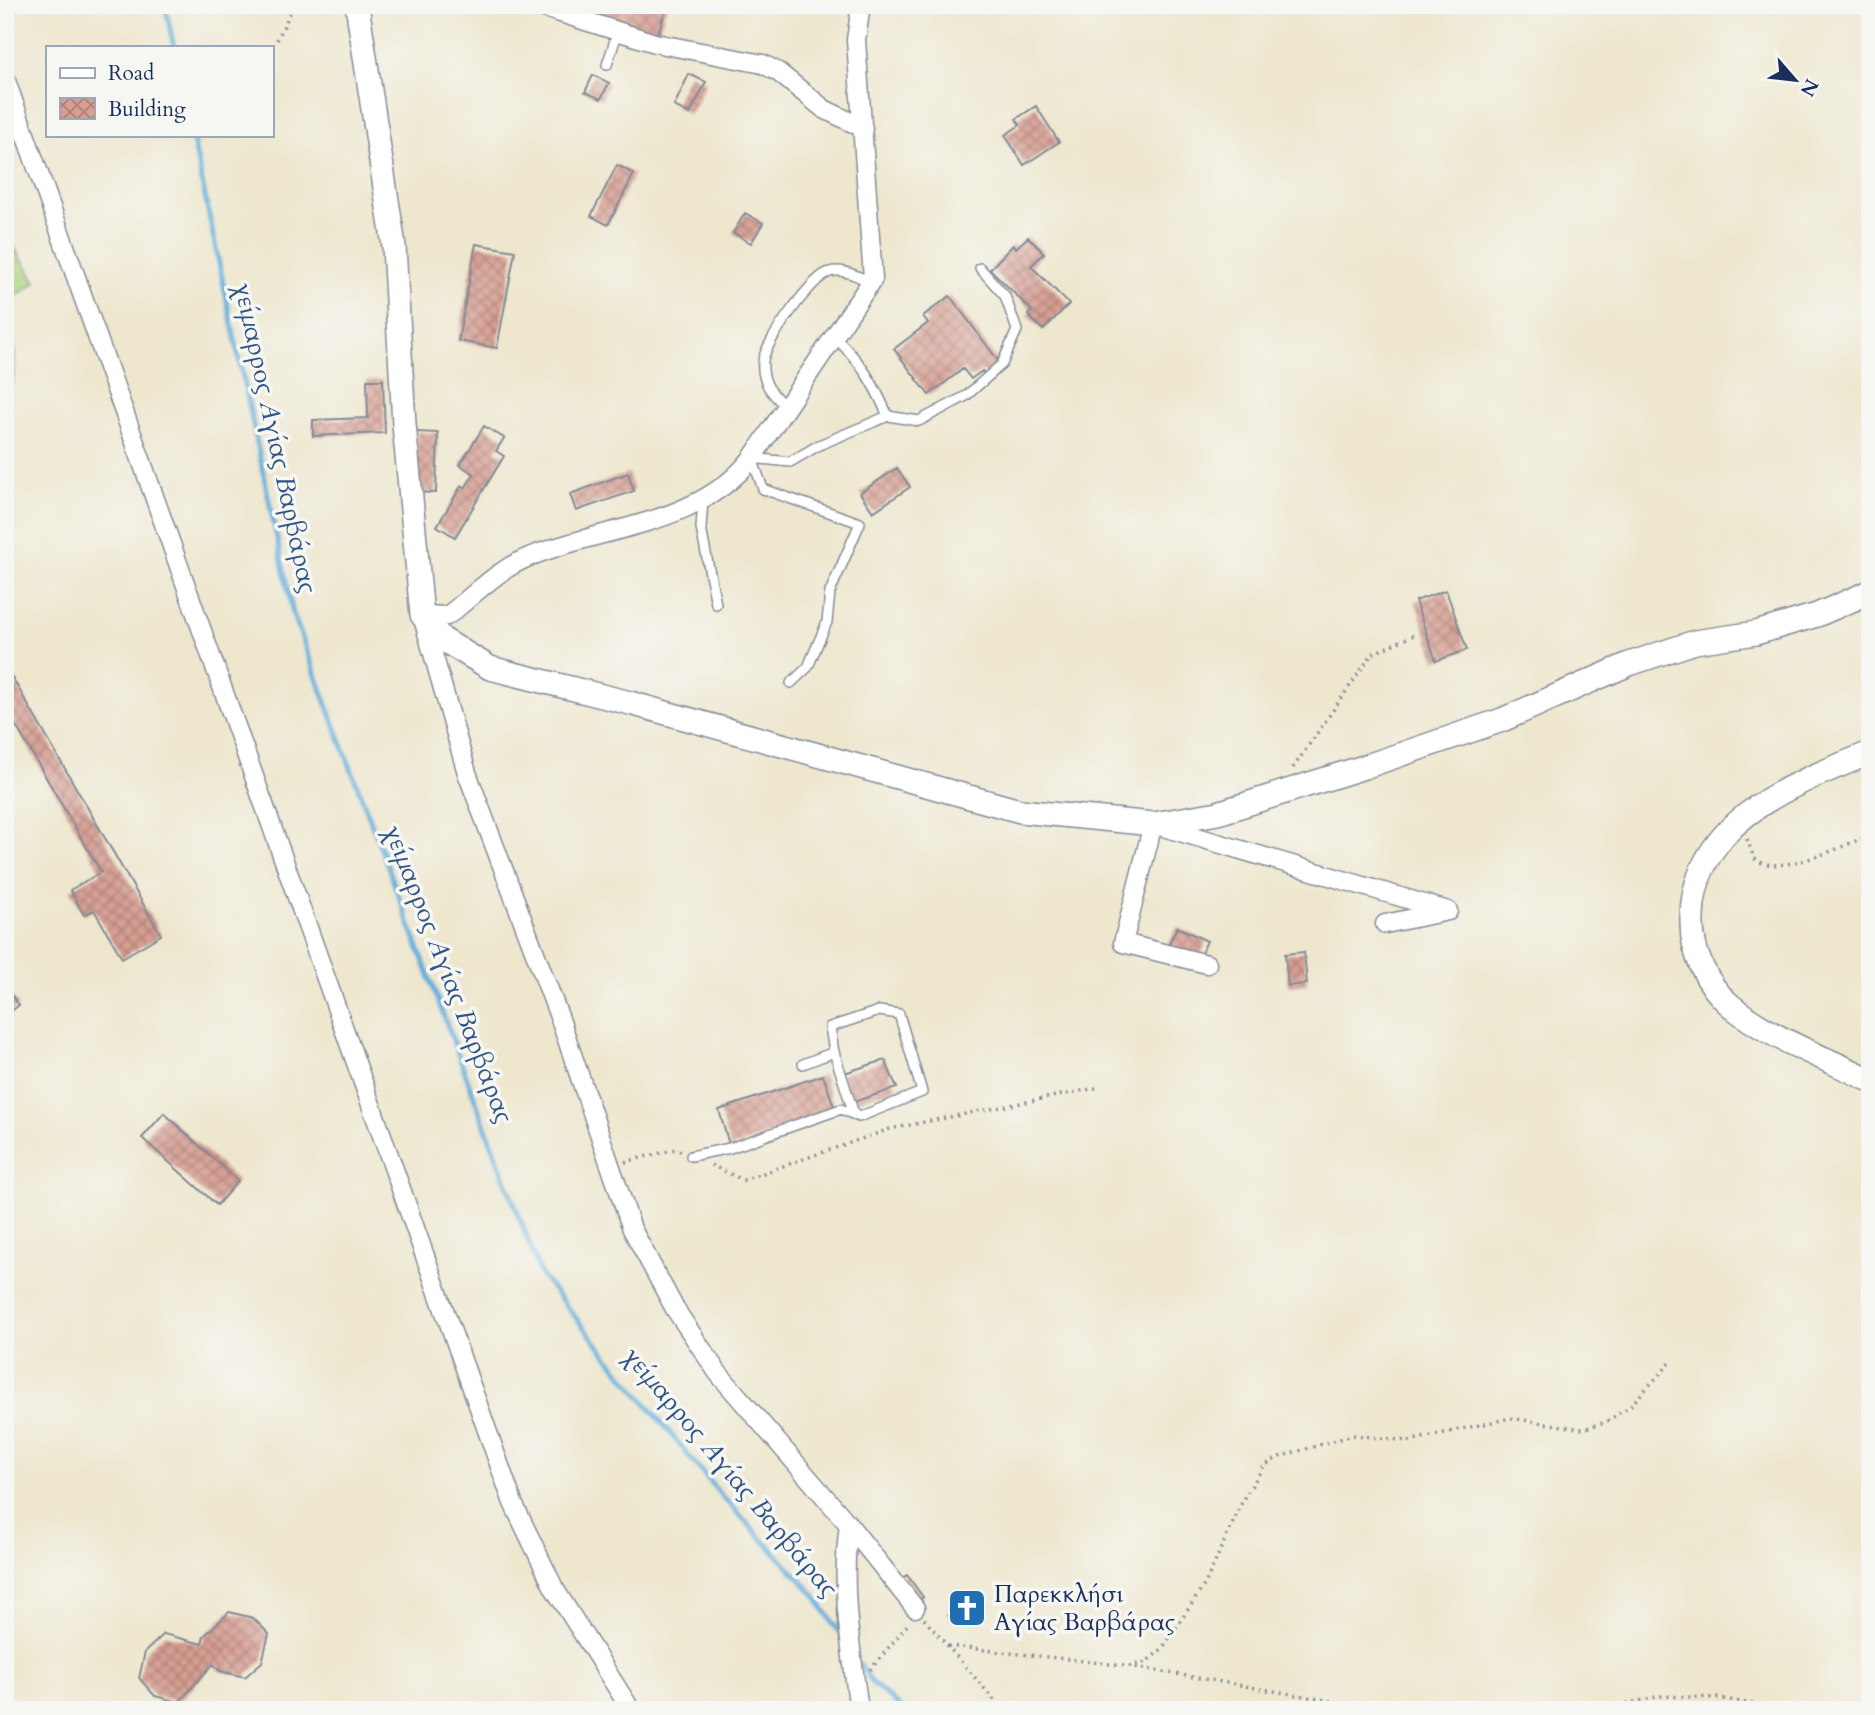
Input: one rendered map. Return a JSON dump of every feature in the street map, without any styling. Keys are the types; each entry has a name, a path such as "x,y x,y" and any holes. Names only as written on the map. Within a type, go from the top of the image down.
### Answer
{"street":[{"path":"357,5 394,246 404,424 422,614 467,773 560,1019 632,1229 675,1309 710,1363 849,1524 915,1608"},
{"path":"535,5 655,43 762,64 778,72 824,109 863,128"},
{"path":"422,614 447,616 492,576 530,557 703,501 736,479 752,458 872,282 856,40 860,5"},
{"path":"5,78 513,1503 554,1588 631,1710"},
{"path":"1153,824 1218,813 1273,796 1502,720 1629,664 1695,642 1756,633 1817,615 1870,592"},
{"path":"422,614 442,639 489,668 630,703 1020,811 1153,824 1448,911 1385,923"},
{"path":"1870,753 1782,792 1743,817 1720,839 1701,864 1691,905 1692,937 1702,969 1728,1004 1774,1033 1870,1080"},
{"path":"1153,824 1123,943 1207,964"},
{"path":"849,1524 845,1551 852,1658 859,1710"}],"lane":[{"path":"607,65 618,31"},
{"path":"790,683 808,667 827,622 830,592 860,523 763,489 752,458 790,462 819,445 888,416 919,421 966,396 1002,364 1017,330 1005,296 980,268"},
{"path":"787,408 770,393 765,380 765,350 814,281 830,271 844,272 872,282"},
{"path":"835,338 855,355 871,377 888,416"},
{"path":"703,501 701,528 716,604"},
{"path":"691,1156 730,1148 841,1109 859,1117 922,1092 899,1014 879,1011 830,1027 834,1052 854,1114"},
{"path":"803,1064 834,1052"}],"path":[{"path":"277,40 294,5"},
{"path":"1273,796 1372,654 1416,634"},
{"path":"1743,817 1746,838 1754,858 1770,865 1816,857 1870,835"},
{"path":"611,1165 676,1149 743,1180 890,1129 1096,1088"},
{"path":"1129,1666 1146,1661 1162,1649 1205,1584 1244,1498 1264,1466 1279,1457 1353,1435 1409,1441 1510,1418 1583,1429 1606,1422 1630,1406 1672,1362"},
{"path":"873,1668 910,1624 904,1620 915,1608 1003,1710"},
{"path":"948,1646 1129,1666 1349,1704 1366,1710"},
{"path":"1599,1710 1660,1696 1720,1698 1783,1710"}],"green space":[{"path":"5,233 36,282 5,304"},
{"path":"5,317 13,339 15,361 5,405"}],"building":[{"path":"537,5 667,5 655,43"},
{"path":"689,74 706,82 690,114 674,106"},
{"path":"593,75 609,83 601,99 585,92"},
{"path":"1036,106 1059,142 1024,165 1005,135 1020,125 1016,119"},
{"path":"617,165 634,174 608,225 591,216"},
{"path":"745,213 763,223 751,243 733,233"},
{"path":"1028,237 1044,253 1031,266 1069,304 1043,330 1028,315 1032,311 990,269 1013,245 1016,248"},
{"path":"476,244 515,251 497,348 458,341"},
{"path":"950,296 1000,363 985,374 982,371 971,379 963,369 929,395 894,349 928,323 923,316"},
{"path":"367,380 383,380 385,433 313,436 313,420 368,418"},
{"path":"484,426 504,438 496,451 504,456 455,537 437,526 462,485 465,488 474,474 460,465"},
{"path":"417,432 438,433 436,493 415,492"},
{"path":"897,468 910,487 873,512 860,493"},
{"path":"628,473 634,491 576,511 570,494"},
{"path":"1446,590 1467,650 1436,661 1415,601"},
{"path":"5,665 161,935 122,958 94,910 84,915 70,890 101,872 5,707"},
{"path":"1177,927 1207,941 1197,962 1164,953"},
{"path":"1304,952 1307,984 1288,986 1285,954"},
{"path":"5,987 19,1005 5,1016"},
{"path":"885,1060 897,1088 850,1103 841,1074"},
{"path":"823,1075 836,1112 730,1148 719,1110"},
{"path":"164,1113 238,1181 217,1205 142,1138"},
{"path":"907,1575 923,1597 915,1603 899,1580"},
{"name":"Παρεκκλήσι Αγίας Βαρβάρας","path":"959,1593 984,1606 978,1617 967,1611 961,1622 948,1615"},
{"path":"229,1612 253,1618 269,1634 262,1662 245,1677 220,1671 213,1664 179,1702 155,1696 139,1678 145,1652 164,1634 202,1644 204,1636"}],"waterway":[{"name":"χείμαρρος Αγίας Βαρβάρας","path":"165,5 174,46"},
{"name":"χείμαρρος Αγίας Βαρβάρας","path":"192,136 293,614 541,1275 720,1494 814,1594 843,1638"},
{"name":"χείμαρρος Αγίας Βαρβάρας","path":"860,1664 871,1682 903,1710"}],"place":[{"name":"Παρεκκλήσι Αγίας Βαρβάρας","path":"967,1608"}]}
